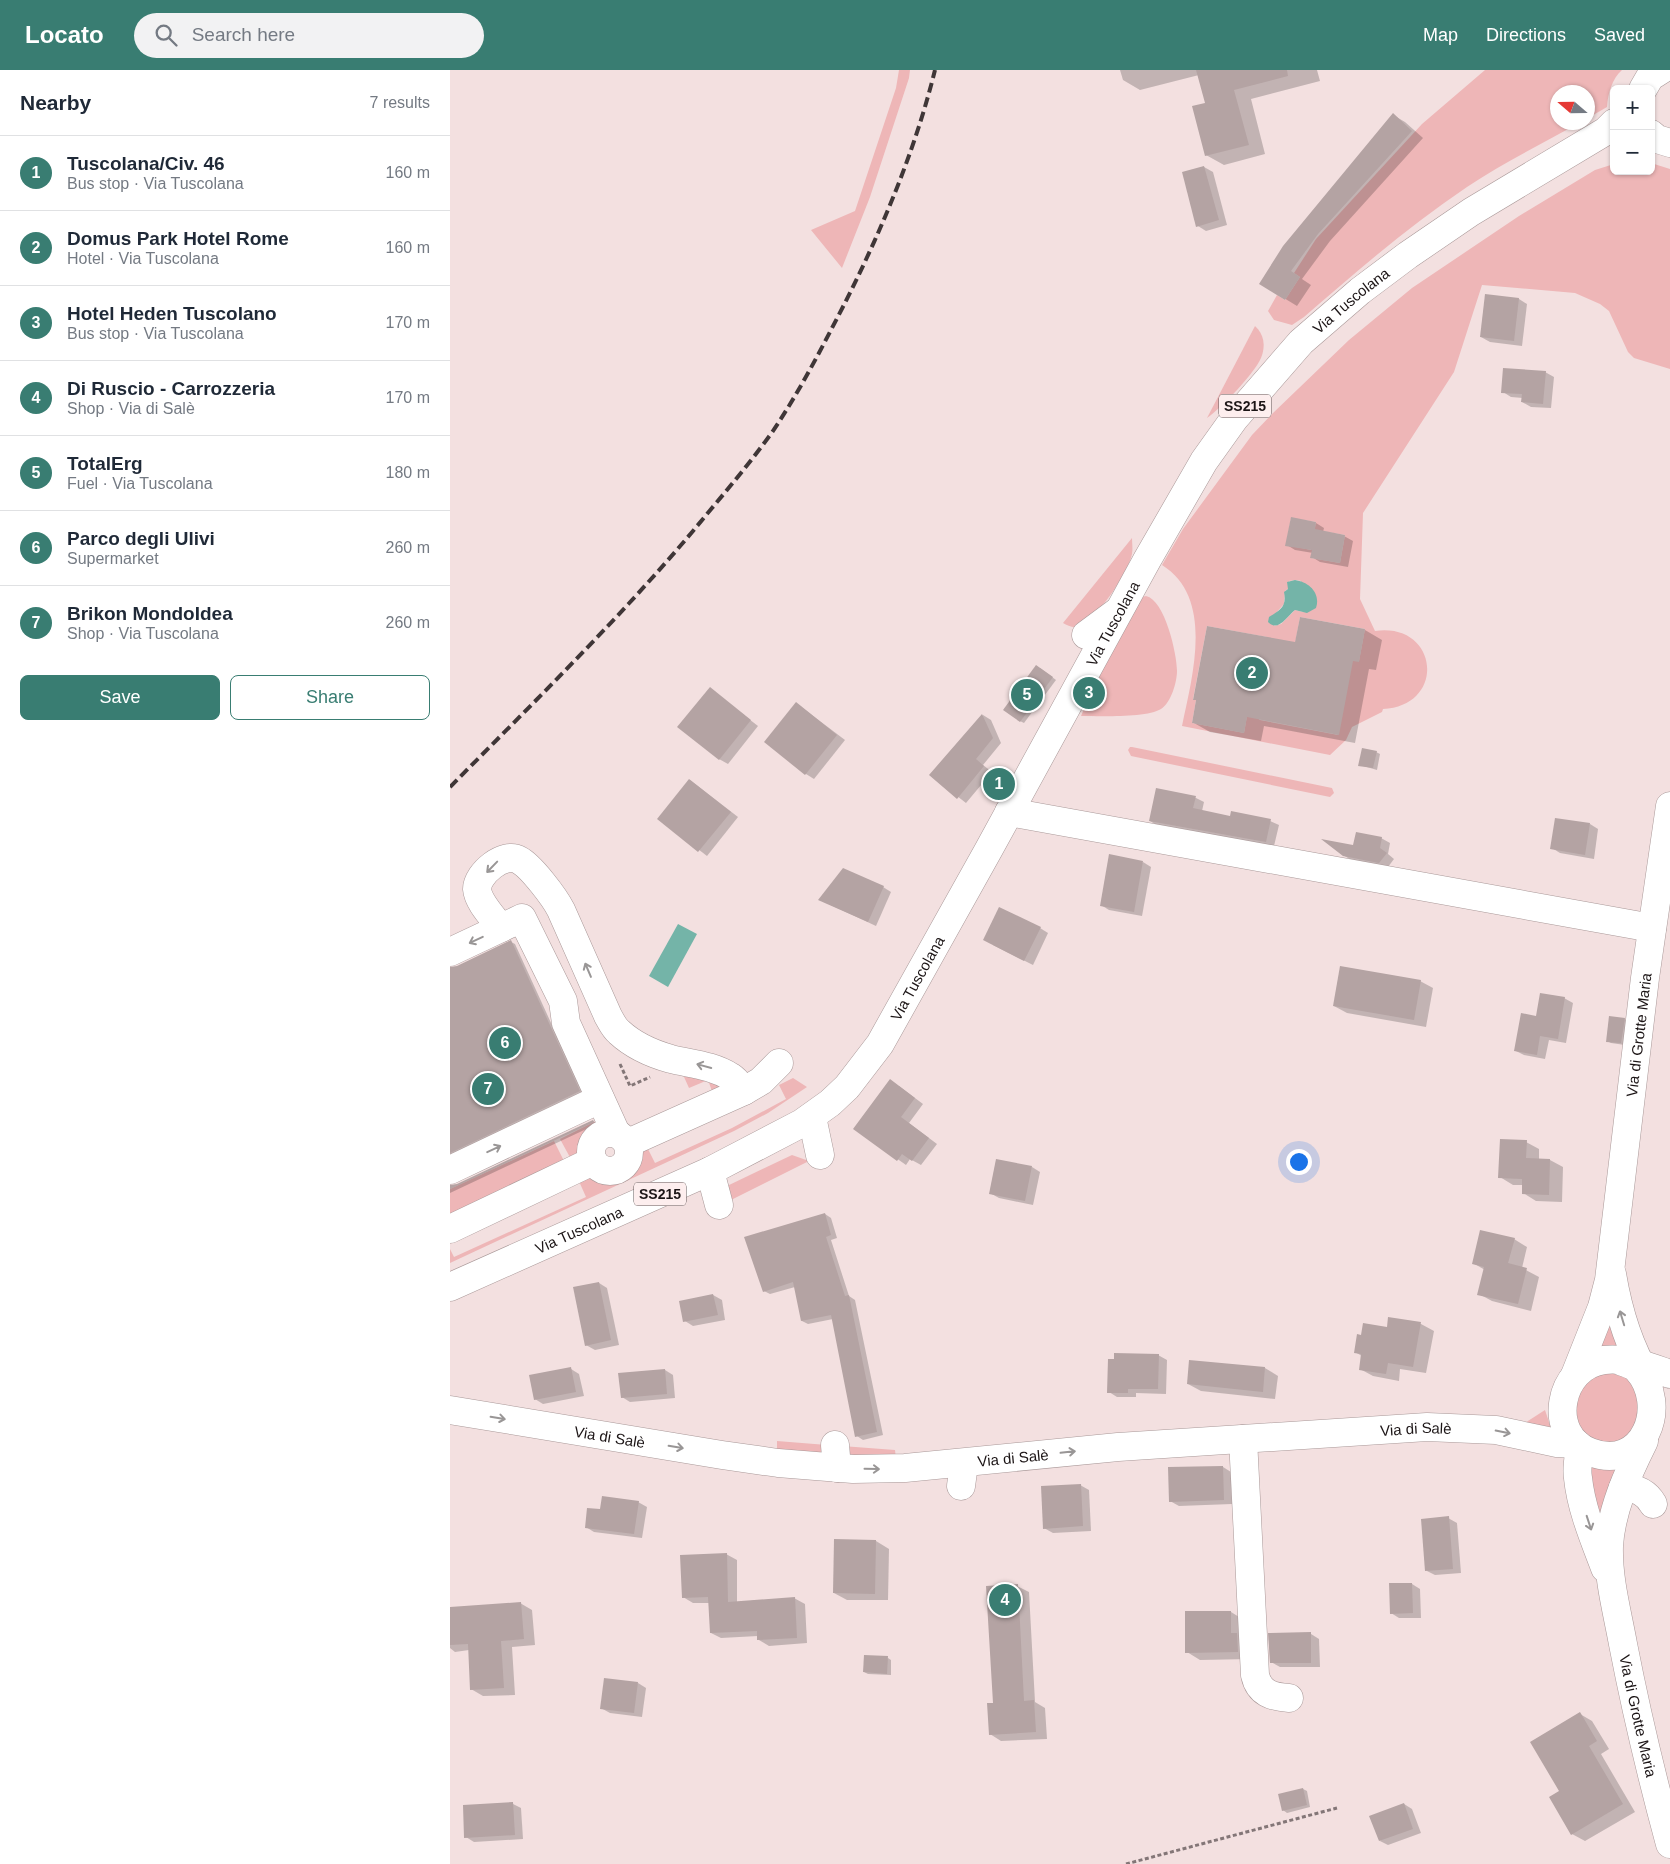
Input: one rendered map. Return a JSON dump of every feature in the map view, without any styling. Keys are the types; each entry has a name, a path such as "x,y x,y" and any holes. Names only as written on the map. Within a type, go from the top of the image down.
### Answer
{"main road":[{"path":"1645,85 1650,77 1661,70"},
{"name":"Via Tuscolana","path":"450,1287 710,1171 789,1131 830,1103 847,1087 880,1044 1011,797 1189,486 1221,436 1253,396 1301,342 1345,302 1435,235 1532,174 1610,130"},
{"path":"1086,635 1117,612"},
{"path":"1011,797 1652,928"},
{"name":"Via di Grotte Maria","path":"1575,1375 1602,1307 1609,1280 1652,928 1670,806"},
{"path":"622,1138 600,1099 566,1023 563,1001 511,923 480,898 477,889 479,882 499,860 510,857 520,860 553,895 608,1016 618,1031 634,1043 670,1059 705,1065 721,1071 732,1078 744,1091"},
{"path":"450,952 511,923 553,895"},
{"path":"450,1229 593,1161 591,1150 595,1139 605,1133 622,1138 744,1091 761,1080 779,1063"},
{"path":"450,1170 600,1099"},
{"path":"812,1116 820,1155"},
{"path":"710,1171 720,1205"},
{"name":"Via di Grotte Maria","path":"1611,1265 1620,1308 1633,1350 1644,1369"},
{"path":"1645,1440 1654,1426 1658,1410 1655,1393 1644,1369 1604,1360 1588,1365 1575,1375 1566,1387 1562,1402 1562,1418 1572,1445 1605,1456 1620,1455 1635,1449 1670,1423"},
{"name":"Via di Salè","path":"450,1410 722,1455 836,1457 963,1475 1096,1449 1427,1427 1496,1430 1572,1445"},
{"path":"1243,1439 1255,1675 1260,1688 1264,1692 1276,1697 1289,1698"},
{"name":"Via di Grotte Maria","path":"1645,1440 1623,1488 1613,1522 1610,1544 1612,1585 1629,1677 1670,1844"},
{"name":"Via di Grotte Maria","path":"1572,1445 1586,1516 1612,1585"},
{"path":"1623,1488 1643,1492 1649,1496 1653,1504"}],"path":[{"path":"620,1063 630,1086 633,1085"},
{"path":"1126,1864 1337,1808"}],"shaded area":[{"path":"899,70 910,70 909,78 870,197 842,268 811,230 855,211 896,88"},
{"path":"1485,70 1622,70 1612,85 1610,85 1607,107 1595,114 1595,85 1550,85 1550,130 1566,130 1467,187 1384,249 1292,325 1274,320 1268,311 1277,295 1285,300 1300,277 1294,273 1316,239 1422,124"},
{"path":"1655,164 1670,169 1670,369 1634,358 1628,352 1609,311 1600,304 1575,293 1482,285 1454,372 1363,513 1360,599 1375,631 1396,632 1412,639 1423,651 1427,666 1425,681 1418,694 1404,704 1383,709 1382,712 1352,727 1346,740 1330,755 1182,726 1194,662 1196,640 1194,618 1189,597 1178,579 1162,565 1183,529 1252,435 1349,340 1412,288 1519,216 1595,170 1610,165 1610,175 1655,175","holes":["1291,518 1316,522 1311,550 1286,545","1316,530 1345,535 1340,563 1311,558","1289,581 1301,581 1303,612 1295,610 1281,624 1274,626 1276,613 1284,604 1285,591 1288,589","1300,617 1365,629 1359,661 1294,649","1207,626 1267,637 1338,735 1260,720 1248,710 1244,733 1192,723 1196,700 1193,699"]},
{"path":"1255,326 1263,340 1261,358 1252,373 1237,390 1207,418"},
{"path":"1132,538 1132,552 1129,562 1118,584 1102,606 1085,623 1077,627 1071,627 1063,623"},
{"path":"1146,596 1159,607 1169,629 1175,653 1176,681 1168,702 1161,709 1145,714 1081,716 1095,684 1142,597"},
{"path":"1130,747 1332,788 1334,793 1330,797 1131,756 1128,750"},
{"path":"680,1068 722,1085 713,1094 708,1080 689,1088"},
{"path":"793,1078 807,1087 768,1113 734,1131 450,1263 450,1249 454,1257 586,1197 578,1179 588,1174 613,1181 625,1179 631,1176 640,1155 647,1147 655,1163 732,1128 786,1099 779,1085"},
{"path":"598,1120 599,1124 589,1133 581,1153 572,1161 560,1139"},
{"path":"554,1141 564,1161 450,1215 450,1189"},
{"path":"792,1155 809,1161 729,1201 727,1186"},
{"path":"1608,1310 1626,1351 1592,1351"},
{"path":"1602,1372 1627,1374 1644,1393 1633,1437 1611,1444 1589,1438 1581,1430 1576,1419 1575,1396 1582,1385"},
{"path":"1545,1410 1553,1434 1520,1426"},
{"path":"777,1441 827,1445 821,1455 777,1451"},
{"path":"842,1446 895,1450 896,1459 851,1458"},
{"path":"1585,1464 1625,1465 1604,1530"}],"water":[{"path":"1295,580 1305,583 1313,589 1317,598 1316,608 1307,613 1295,610 1279,625 1272,625 1268,622 1269,617 1283,605 1284,592 1288,589 1287,582"},
{"path":"678,924 697,934 668,987 649,976"}],"building":[{"path":"1196,70 1287,70 1288,76 1234,90 1249,145 1205,156 1192,106 1205,103"},
{"path":"1393,113 1412,131 1318,234 1291,271 1300,277 1285,300 1259,284 1283,246"},
{"path":"1204,166 1219,220 1196,227 1182,172"},
{"path":"1485,294 1519,298 1514,341 1480,337"},
{"path":"1503,368 1546,371 1543,404 1521,402 1522,394 1501,393"},
{"path":"1291,517 1316,522 1315,529 1345,535 1340,563 1310,558 1312,550 1285,546"},
{"path":"1300,617 1365,629 1359,662 1353,661 1339,735 1247,717 1244,733 1192,723 1196,700 1193,700 1207,626 1295,642"},
{"path":"1036,665 1053,677 1020,722 1003,710"},
{"path":"710,687 751,720 719,760 677,727"},
{"path":"796,702 837,735 805,775 764,742"},
{"path":"982,714 993,738 976,759 984,766 957,799 929,775"},
{"path":"1362,748 1377,751 1373,768 1358,766"},
{"path":"689,779 731,812 698,852 657,819"},
{"path":"1156,788 1196,796 1193,808 1230,816 1231,811 1271,819 1266,842 1149,821"},
{"path":"1555,818 1590,823 1585,855 1550,849"},
{"path":"1356,832 1382,837 1380,848 1387,853 1379,863 1343,856 1321,839 1353,845"},
{"path":"1109,854 1143,861 1134,912 1100,906"},
{"path":"843,868 884,886 868,922 818,900"},
{"path":"999,907 1041,927 1024,961 983,940"},
{"path":"511,940 580,1091 450,1153 450,967 457,966"},
{"path":"1340,966 1421,980 1414,1020 1333,1006"},
{"path":"1540,993 1565,997 1558,1039 1540,1036 1537,1055 1514,1051 1521,1013 1536,1016"},
{"path":"1609,1016 1625,1018 1621,1043 1606,1042"},
{"path":"890,1079 915,1098 901,1117 929,1138 912,1161 902,1154 897,1161 853,1129"},
{"path":"593,1120 594,1122 450,1189 450,1185 457,1184"},
{"path":"1500,1139 1527,1140 1526,1158 1550,1159 1549,1195 1522,1194 1522,1179 1498,1178"},
{"path":"996,1159 1032,1166 1025,1201 989,1194"},
{"path":"825,1213 831,1235 826,1237 845,1296 849,1295 877,1432 855,1437 831,1315 801,1321 793,1282 763,1292 744,1237"},
{"path":"1480,1230 1515,1238 1508,1263 1527,1268 1518,1304 1477,1295 1484,1267 1472,1264"},
{"path":"599,1282 611,1340 585,1346 573,1287"},
{"path":"713,1294 718,1315 683,1322 679,1301"},
{"path":"1388,1317 1421,1322 1413,1367 1388,1363 1386,1374 1359,1370 1361,1354 1354,1353 1357,1334 1361,1335 1363,1323 1387,1327"},
{"path":"1114,1353 1159,1354 1158,1389 1128,1389 1128,1393 1107,1393 1108,1359 1114,1359"},
{"path":"1189,1360 1265,1367 1263,1392 1187,1384"},
{"path":"571,1367 576,1392 534,1400 529,1375"},
{"path":"665,1369 667,1394 621,1398 618,1373"},
{"path":"1223,1466 1224,1500 1169,1502 1168,1467"},
{"path":"1081,1484 1083,1526 1043,1529 1041,1486"},
{"path":"602,1496 639,1501 634,1534 585,1528 587,1508 600,1509"},
{"path":"1449,1516 1453,1569 1425,1571 1421,1519"},
{"path":"834,1539 876,1540 875,1594 833,1593"},
{"path":"727,1553 728,1602 795,1597 797,1638 757,1640 757,1631 710,1633 708,1597 682,1598 680,1555"},
{"path":"1389,1583 1412,1583 1413,1613 1390,1614"},
{"path":"1018,1584 1024,1701 1034,1700 1036,1732 989,1735 987,1703 993,1703 986,1586"},
{"path":"521,1602 524,1639 501,1641 504,1688 470,1690 468,1644 450,1645 450,1607"},
{"path":"1185,1611 1231,1611 1231,1633 1237,1633 1238,1652 1185,1653"},
{"path":"1311,1632 1311,1663 1270,1663 1268,1633"},
{"path":"864,1655 888,1656 887,1674 863,1672"},
{"path":"604,1678 638,1682 634,1713 600,1709"},
{"path":"1580,1712 1597,1741 1589,1746 1623,1804 1571,1835 1549,1797 1559,1791 1530,1742"},
{"path":"1303,1788 1307,1805 1282,1811 1278,1794"},
{"path":"513,1802 515,1835 464,1838 463,1805"},
{"path":"1404,1803 1413,1829 1379,1841 1369,1816"}],"railway":[{"path":"450,787 635,597 693,531 773,431 797,393 818,354 878,234 916,136 935,70"}],"place":[{"name":"Domus Park Hotel Rome","path":"1252,673"},
{"name":"Hotel Heden Tuscolano","path":"1089,693"},
{"name":"TotalErg","path":"1027,695"},
{"name":"Tuscolana/Civ. 46","path":"999,784"},
{"name":"Parco degli Ulivi","path":"505,1043"},
{"name":"Brikon MondoIdea","path":"488,1089"},
{"name":"Di Ruscio - Carrozzeria","path":"1005,1600"}]}
